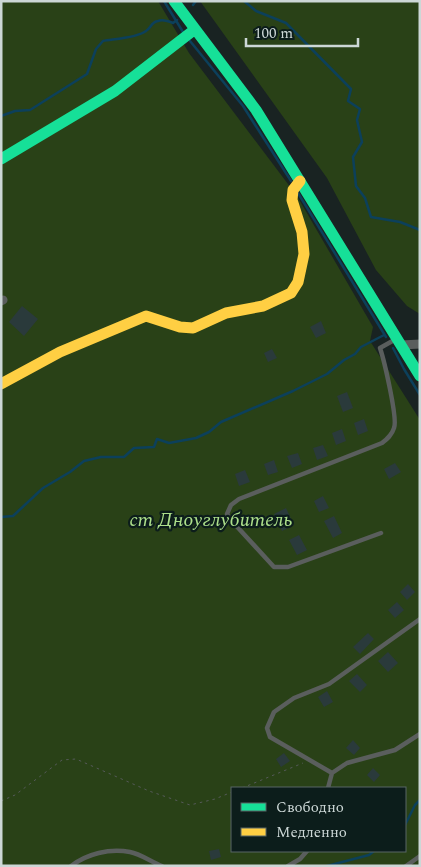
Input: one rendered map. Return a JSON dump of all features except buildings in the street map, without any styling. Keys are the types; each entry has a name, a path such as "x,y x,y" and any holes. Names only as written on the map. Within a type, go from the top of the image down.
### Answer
{"street":[{"path":"174,1 256,110 420,376"},
{"path":"1,159 115,91 194,30"},
{"path":"1,384 60,352 146,316 180,327 193,328 226,312 264,306 291,293 298,282 304,254 302,232 292,200 293,190 300,181"},
{"path":"400,342 418,347"}],"lane":[{"path":"381,533 288,567 274,567 230,519 228,514 231,505 239,499 382,443 389,437 395,426 386,365 380,348 400,342"},
{"path":"332,773 270,737 267,728 274,712 294,698 329,684 420,619"},
{"path":"328,787 332,773 347,763 395,750 420,734"},
{"path":"71,866 82,858 109,851 131,852 162,866"},
{"path":"288,866 300,859 306,852"},
{"path":"406,866 420,856"}],"path":[{"path":"1,801 15,795 62,760 76,759 149,791 190,805 231,792"},
{"path":"244,787 310,760"}],"green space":[{"name":"ст Дноуглубитель","path":"1,1 158,1 189,53 297,196 373,327 370,341 420,420 420,866 1,866"},
{"path":"200,1 420,1 420,314 407,306 376,270 327,178"}],"waterway":[{"path":"164,1 183,32"},
{"path":"193,5 196,1"},
{"path":"244,1 256,11 286,23 351,89 348,101 360,109 357,120 362,142 353,157 356,186 365,198 371,217 400,222 420,230"},
{"path":"1,116 15,111 30,110 87,74 96,49 103,41 137,35 146,31 152,24 160,20 173,23 177,20"},
{"path":"190,41 243,106 291,181"},
{"path":"298,193 386,337"},
{"path":"1,517 13,516 43,488 84,461 101,457 124,457 134,448 154,447 157,439 169,443 196,438 209,432 221,422 327,374 344,360 355,354 361,347 384,335"},
{"path":"393,348 420,395"},
{"path":"406,823 415,805 420,800"},
{"path":"327,866 369,855 373,852"}],"traffic: fast":[{"path":"174,1 256,110 420,376"},
{"path":"1,159 115,91 194,30"}],"traffic: slow":[{"path":"1,384 60,352 146,316 180,327 193,328 226,313 263,306 291,293 298,282 304,254 302,232 292,200 293,190 300,181"}]}
